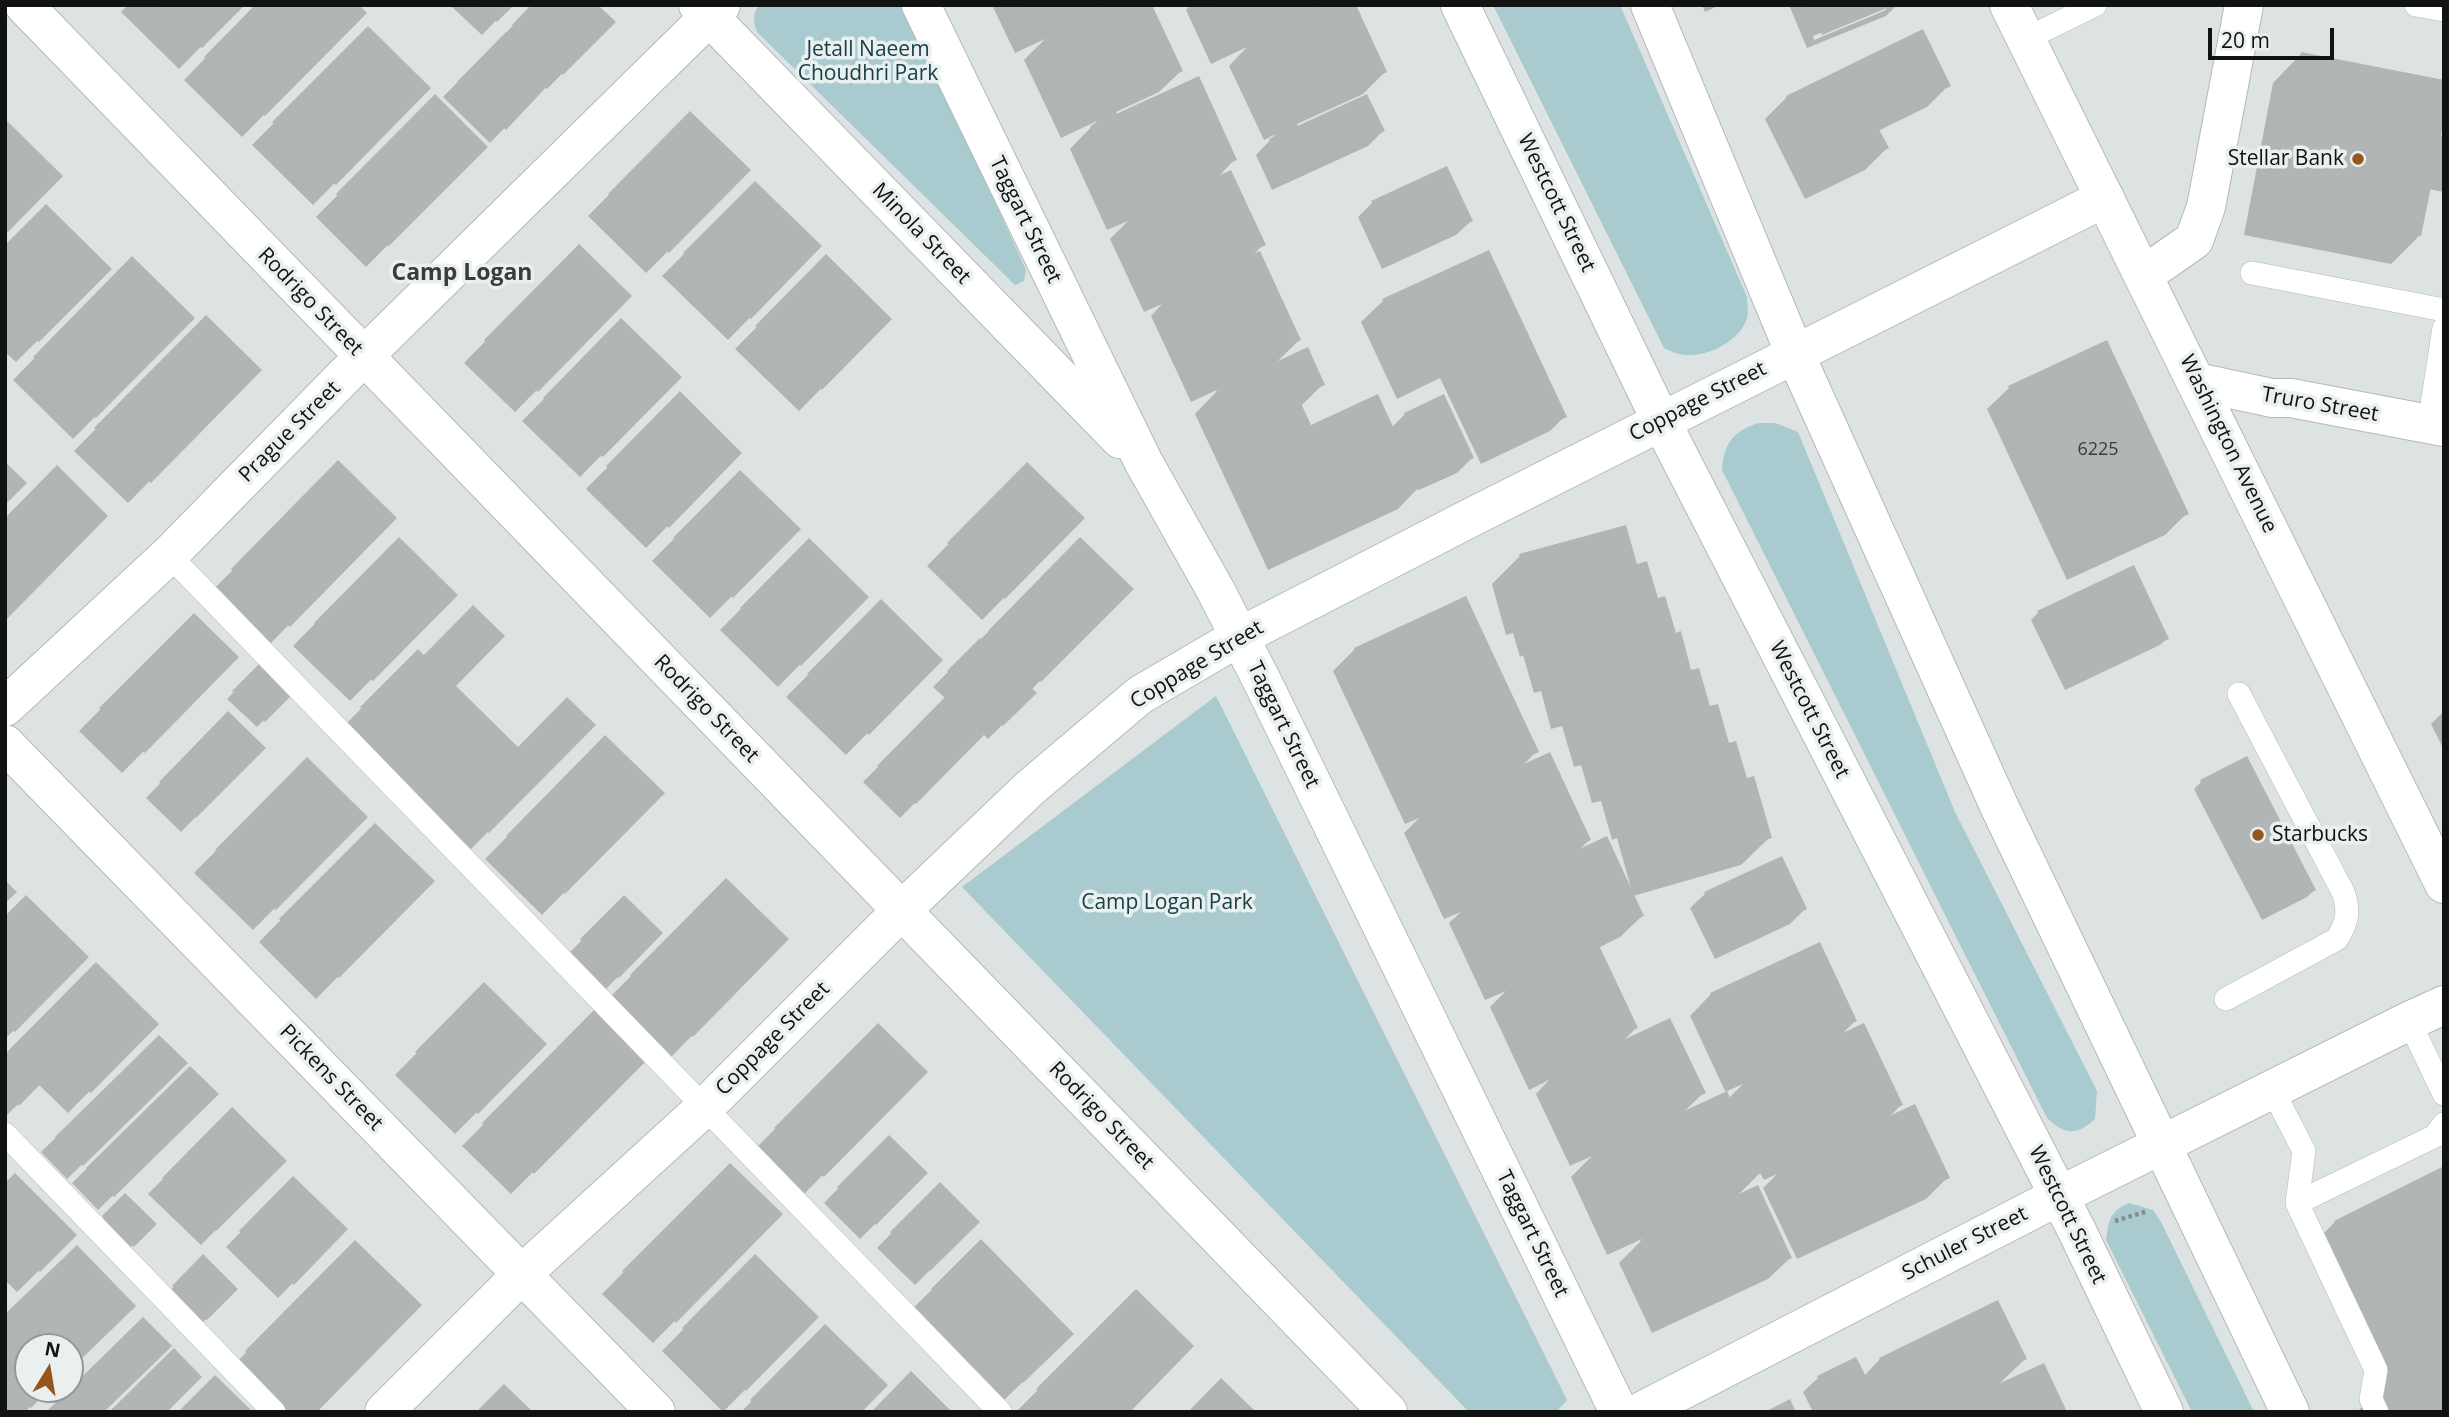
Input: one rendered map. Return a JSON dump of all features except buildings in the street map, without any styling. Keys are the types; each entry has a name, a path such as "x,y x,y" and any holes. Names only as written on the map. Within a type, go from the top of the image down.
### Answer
{"street":[{"name":"Rodrigo Street","path":"24,5 363,358 1388,1412"},
{"name":"Taggart Street","path":"920,5 1144,463 1239,637 1619,1412"},
{"name":"Westcott Street","path":"1460,5 1661,421 2059,1196 2164,1412"},
{"path":"1650,5 1795,354 2000,808 2290,1412"},
{"name":"Washington Avenue","path":"2009,5 2444,884"},
{"path":"2144,275 2194,240 2206,207 2244,5"},
{"name":"Prague Street","path":"5,706 169,555 709,9"},
{"name":"Minola Street","path":"709,9 1144,463"},
{"name":"Coppage Street","path":"384,1412 522,1274 706,1106 902,910 1030,788 1140,695 1239,637 2105,198"},
{"name":"Truro Street","path":"2197,382 2272,398 2291,398 2437,425"},
{"name":"Pickens Street","path":"5,744 656,1412"},
{"name":"Schuler Street","path":"1640,1412 2059,1196 2444,1006"}],"lane":[{"path":"2026,39 2095,5"},
{"path":"2416,5 2444,10"},
{"path":"2252,273 2444,310"},
{"path":"2437,425 2444,328"},
{"path":"169,555 1000,1412"},
{"path":"2226,999 2337,939 2348,914 2343,892 2239,694"},
{"path":"2409,1021 2444,1094"},
{"path":"2272,1089 2304,1151 2297,1203 2376,1370 2371,1399 2377,1412"},
{"path":"2297,1203 2434,1136 2444,1124"},
{"path":"5,1134 274,1412"}],"path":[{"path":"2108,1223 2148,1210"}],"green space":[{"name":"Jetall Naeem Choudhri Park","path":"760,5 905,5 1026,270 1024,281 1015,285 757,32 754,18"},
{"path":"1493,5 1620,5 1747,297 1748,314 1745,323 1724,345 1695,355 1680,354 1664,348"},
{"path":"1759,423 1775,423 1798,432 1955,812 2097,1091 2095,1119 2076,1131 2059,1128 2047,1118 1722,470 1725,452 1732,439 1736,434"},
{"name":"Camp Logan Park","path":"1216,696 1567,1400 1556,1412 1469,1412 962,887"},
{"path":"2129,1203 2153,1210 2161,1222 2254,1412 2192,1412 2106,1240 2111,1217"}],"place":[{"name":"Stellar Bank","path":"2358,159"},
{"name":"Starbucks","path":"2258,835"}],"district":[{"name":"Camp Logan","path":"462,273"}]}
